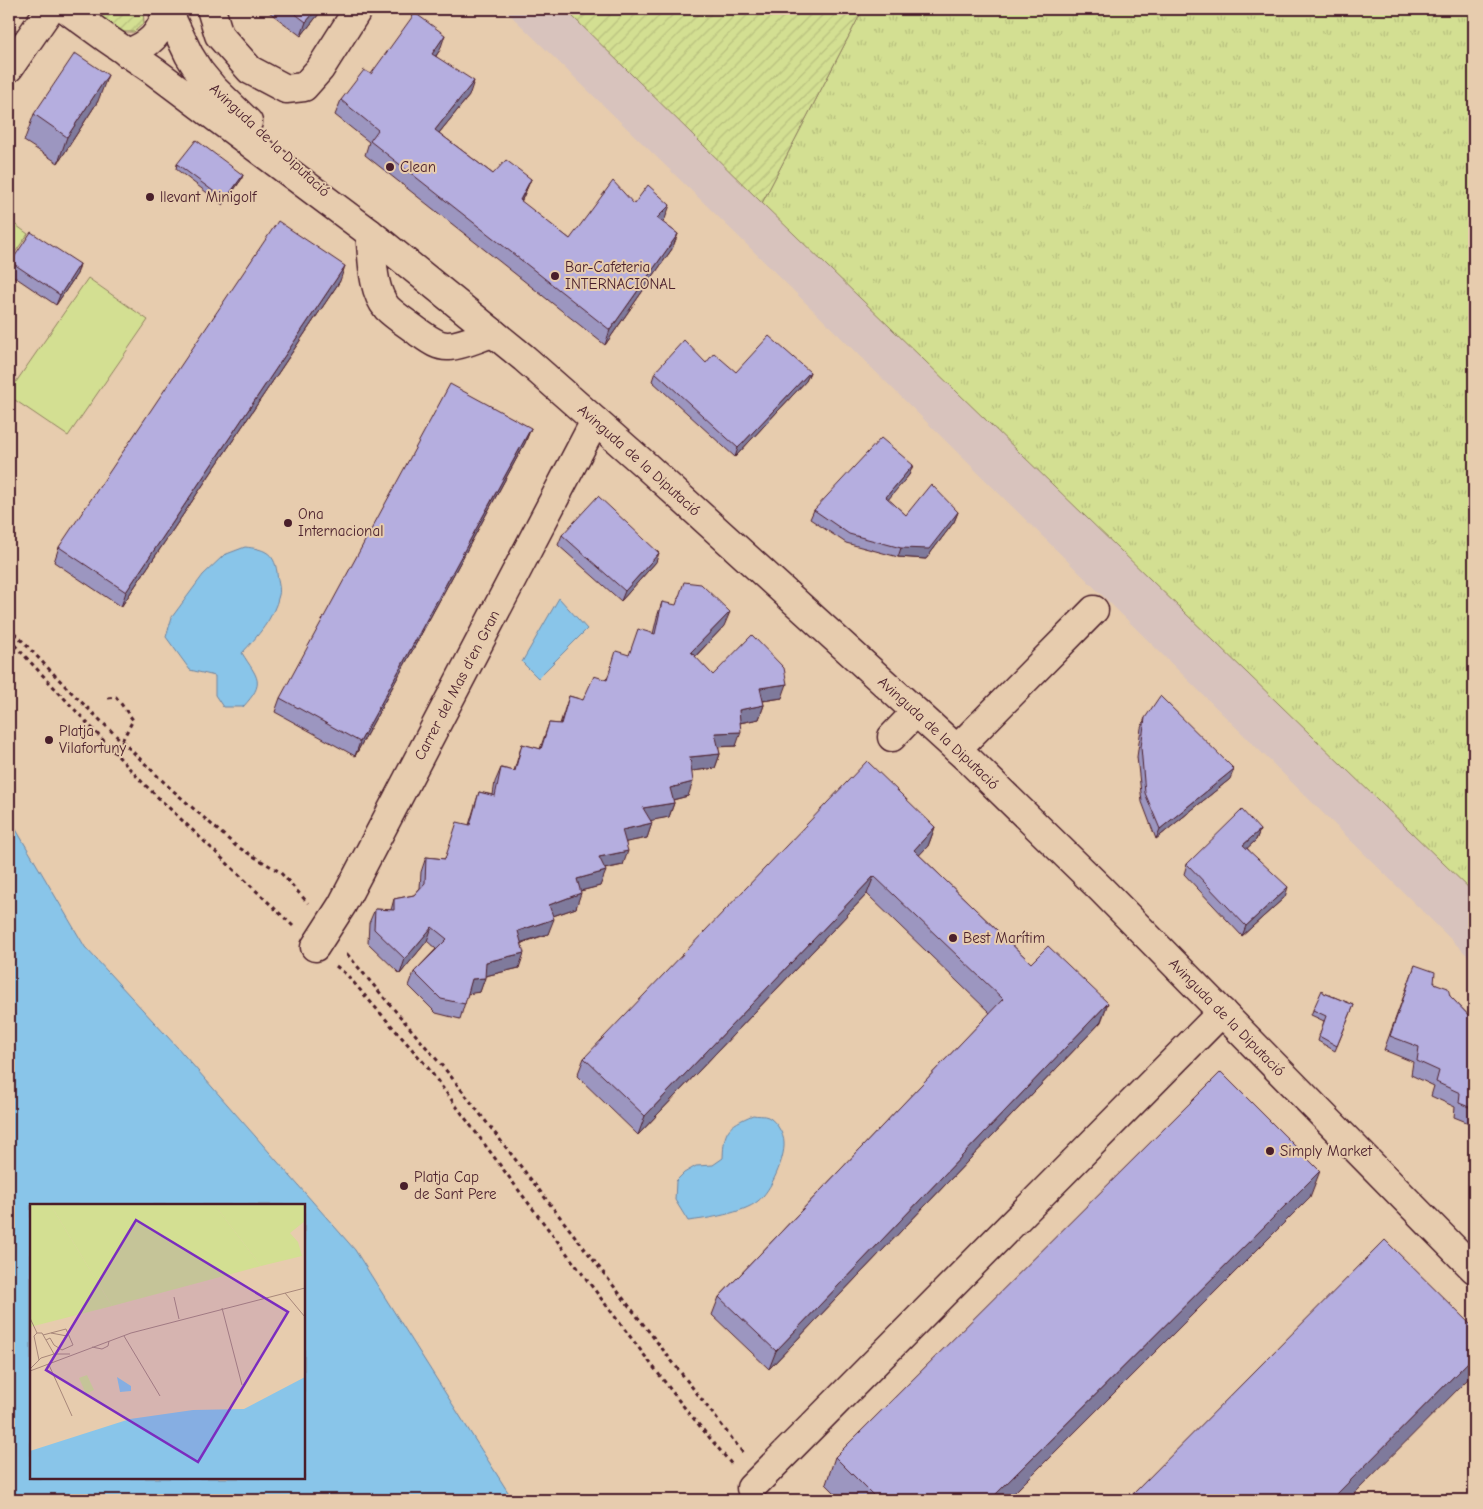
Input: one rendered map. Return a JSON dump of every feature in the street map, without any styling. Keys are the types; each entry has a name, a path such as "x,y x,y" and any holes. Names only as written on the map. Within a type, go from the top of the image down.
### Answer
{"street":[{"path":"9,68 50,9"},
{"name":"Avinguda de la Diputació","path":"66,9 154,71 370,233 493,333 595,421 957,749 1095,883 1474,1269"},
{"path":"211,9 219,35 250,70 286,89 304,87 320,68 358,9"},
{"path":"217,9 229,32 266,65 283,72 303,69 323,42 342,9"},
{"name":"Avinguda de la Diputació","path":"127,53 144,47 152,39 161,27 167,10"},
{"name":"Avinguda de la Diputació","path":"167,10 189,56 213,88 370,233"},
{"path":"370,233 376,280 380,295 387,307 398,317 431,341 446,346 458,345 493,333"},
{"name":"Carrer del Mas d'en Gran","path":"328,927 595,421"},
{"path":"957,749 1094,610"},
{"path":"892,737 916,712"},
{"path":"756,1483 1222,1012"}],"path":[{"path":"9,627 122,742 236,846 280,872 328,927 348,955 448,1074 695,1389 756,1483"},
{"path":"9,639 143,783 328,927 347,975 424,1064 680,1402 756,1483"},
{"path":"108,698 116,697 133,720 115,754"}],"shaded area":[{"path":"504,9 565,9 762,203 1474,893 1474,962 737,235"}],"green space":[{"path":"92,9 143,9 144,23 134,32 120,32"},
{"path":"565,9 863,9 762,203"},
{"path":"863,9 1474,9 1474,893 762,203"},
{"path":"9,220 28,234 9,261"},
{"path":"88,278 148,320 68,436 9,396 9,392"}],"water":[{"path":"245,547 258,549 271,556 276,565 279,593 277,603 269,619 242,653 257,680 255,692 243,707 223,707 215,695 215,676 190,670 166,637 172,617 203,575 224,555"},
{"path":"559,598 587,629 538,678 522,662"},
{"path":"9,822 14,826 85,947 177,1047 355,1250 513,1500 9,1500"},
{"path":"753,1115 766,1116 774,1121 784,1139 784,1149 780,1165 768,1190 758,1201 744,1209 714,1217 688,1221 675,1200 676,1181 684,1173 696,1166 713,1165 723,1158 724,1141 729,1130 737,1122"}],"building":[{"path":"289,9 317,9 306,22"},
{"path":"415,13 445,35 432,54 474,81 435,130 493,174 506,160 531,179 520,200 570,239 613,181 634,204 648,185 670,205 657,218 678,234 610,330 370,141 378,130 341,100 364,70 371,74"},
{"path":"75,53 108,75 67,137 34,114"},
{"path":"196,140 243,175 225,200 177,164"},
{"path":"278,221 345,266 126,592 59,547"},
{"path":"31,232 80,264 60,295 11,262"},
{"path":"769,336 810,372 738,448 655,372 684,340 706,363 714,353 736,372"},
{"path":"450,384 531,428 360,742 280,698"},
{"path":"881,438 913,465 886,497 906,515 931,484 958,512 929,549 901,548 849,534 814,510"},
{"path":"598,496 659,553 625,591 562,535"},
{"path":"684,582 701,584 730,612 691,652 713,675 752,635 784,668 787,684 760,688 764,705 739,710 741,732 715,733 720,754 690,757 693,782 670,788 674,803 643,808 652,823 622,830 628,851 599,857 606,871 577,879 581,893 549,905 554,919 518,931 524,953 486,962 485,978 472,979 465,1004 441,999 414,972 447,939 432,927 405,959 374,929 375,909 394,910 394,899 414,895 425,883 426,857 445,859 457,822 470,825 479,792 495,796 501,768 515,771 522,744 541,749 549,723 561,724 569,696 583,700 594,676 607,680 616,651 629,655 638,629 655,634 662,602 676,605"},
{"path":"1160,696 1234,769 1160,829 1145,793 1141,747 1145,718"},
{"path":"867,761 935,827 914,850 1031,963 1048,946 1108,1003 776,1351 719,1297 1003,999 874,876 645,1116 584,1058"},
{"path":"1242,810 1260,830 1243,845 1288,887 1246,926 1187,864"},
{"path":"1415,965 1435,972 1434,983 1448,988 1450,996 1474,1021 1474,1109 1459,1103 1460,1093 1436,1082 1439,1071 1417,1061 1419,1047 1390,1036"},
{"path":"1322,990 1324,993 1354,1005 1337,1046 1319,1036 1326,1016 1313,1010"},
{"path":"1221,1072 1320,1171 990,1500 878,1500 835,1457"},
{"path":"1385,1240 1474,1328 1474,1356 1331,1500 1127,1500"}],"place":[{"name":"Clean","path":"390,167"},
{"name":"llevant Minigolf","path":"150,197"},
{"name":"Bar-Cafeteria INTERNACIONAL","path":"555,276"},
{"name":"Ona Internacional","path":"288,523"},
{"name":"Platja Vilafortuny","path":"49,740"},
{"name":"Best Marítim","path":"953,938"},
{"name":"Simply Market","path":"1270,1151"},
{"name":"Platja Cap de Sant Pere","path":"404,1186"}]}
